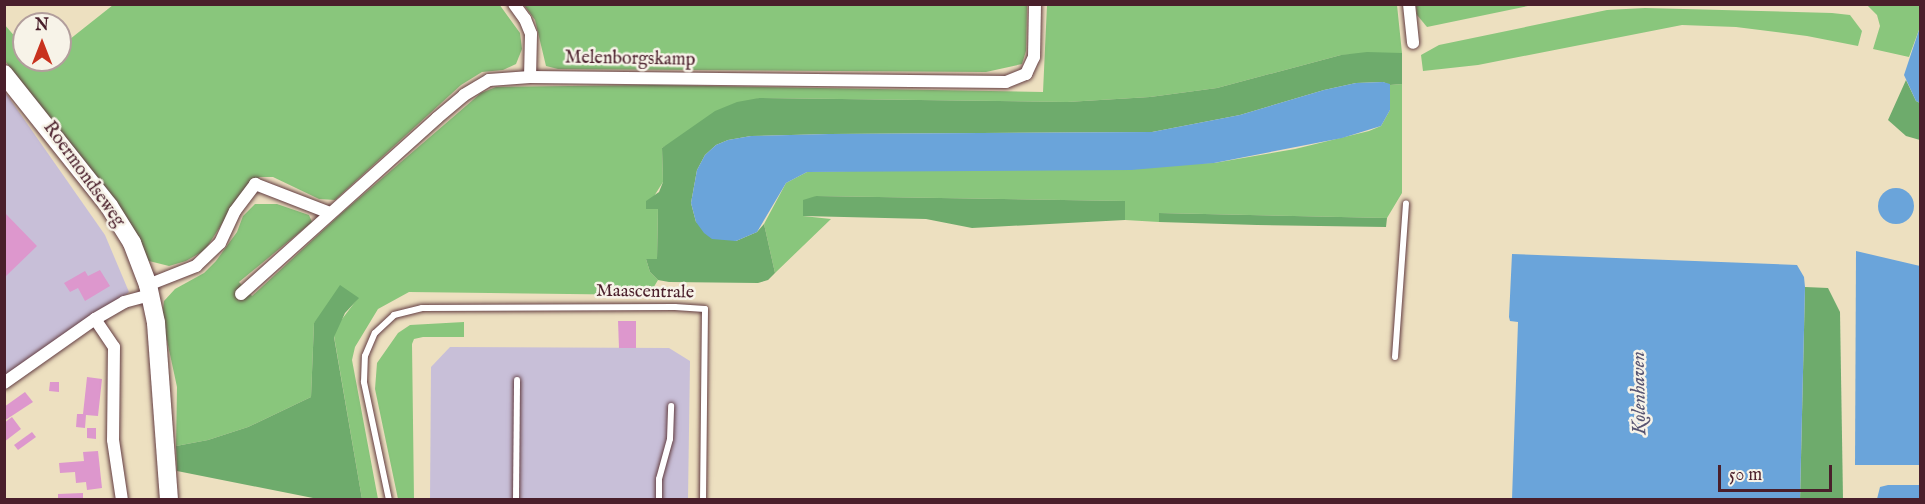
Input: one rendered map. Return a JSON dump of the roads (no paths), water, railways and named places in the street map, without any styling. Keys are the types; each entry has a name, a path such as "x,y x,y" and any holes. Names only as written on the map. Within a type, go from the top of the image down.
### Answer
{"main road":[{"name":"Roermondseweg","path":"4,74 109,206 132,243 149,290 160,358 169,500"}],"street":[{"path":"514,4 525,19 531,34 530,76"},
{"name":"Melenborgskamp","path":"241,294 464,95 489,80 530,76 1006,82 1026,74 1034,57 1035,4"},
{"path":"1408,4 1413,43"},
{"path":"4,383 95,319 196,266 220,243 235,211 255,184 330,213"},
{"path":"95,319 114,347 113,440 122,500"}],"lane":[{"path":"1395,357 1406,203"},
{"name":"Maascentrale","path":"389,500 364,382 365,356 375,333 394,315 422,308 675,307 705,309 703,500"},
{"path":"516,500 517,380"},
{"path":"659,500 659,479 670,439 671,406"}],"water":[{"path":"1920,27 1920,103 1916,101 1904,75"},
{"path":"1356,83 1390,84 1390,110 1381,126 1342,138 1214,163 1131,170 807,172 786,183 757,232 736,241 712,239 704,233 696,222 691,203 697,170 705,155 716,145 728,140 751,136 829,134 1152,132 1240,115"},
{"path":"1896,188 1909,193 1914,206 1909,219 1896,224 1883,219 1878,206 1883,193"},
{"path":"1856,251 1920,266 1920,465 1855,465"},
{"name":"Kolenhaven","path":"1512,254 1797,265 1804,277 1805,287 1800,499 1512,499 1518,322 1510,321 1509,317"},
{"path":"1920,485 1920,499 1877,499 1880,487"}]}
